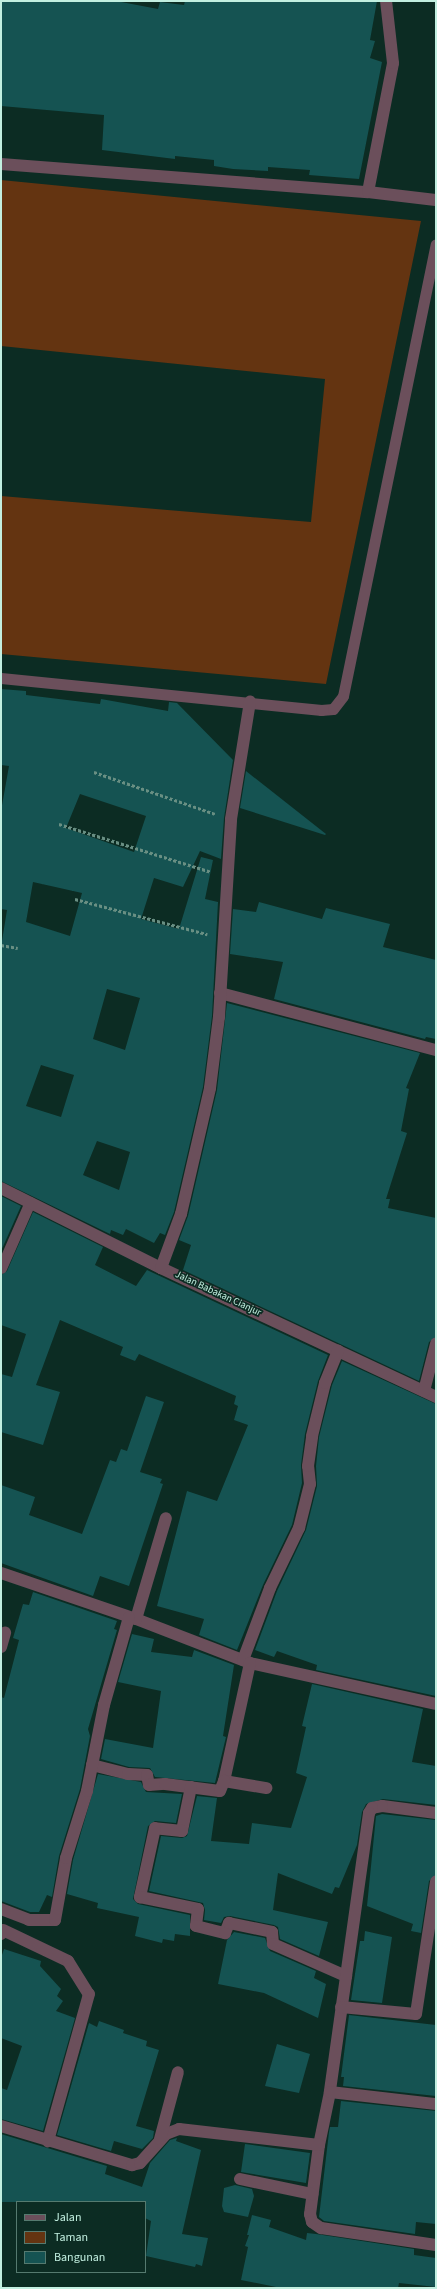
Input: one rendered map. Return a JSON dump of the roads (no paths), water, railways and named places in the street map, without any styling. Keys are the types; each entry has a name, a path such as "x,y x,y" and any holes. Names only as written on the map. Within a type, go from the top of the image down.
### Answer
{"street":[{"path":"368,192 393,63 386,1"},
{"path":"1,164 368,192 436,200"},
{"path":"161,1268 181,1214 210,1088 225,938 226,876 231,819 250,702"},
{"path":"220,993 436,1050"},
{"name":"Jalan Babakan Cianjur","path":"1,1188 161,1268 436,1397"},
{"path":"424,1391 436,1344"},
{"path":"92,1765 128,1774 147,1775 149,1785 191,1787 220,1791 224,1782 246,1661 270,1588 299,1528 310,1484 308,1466 312,1436 325,1383 338,1351"},
{"path":"1,1909 29,1920 56,1920 66,1858 88,1791 104,1704 166,1518"},
{"path":"1,1573 133,1618 246,1661 436,1704"},
{"path":"1,1647 5,1632"},
{"path":"224,1782 266,1788"},
{"path":"191,1787 182,1831 156,1828 140,1897 198,1909 196,1926 225,1933 229,1923 272,1932 273,1944 346,1976"},
{"path":"436,1813 382,1806 372,1808 368,1813 330,2092 319,2145 310,2214 312,2222 321,2228 436,2245"},
{"path":"342,2007 416,2014 436,1882"},
{"path":"1,1934 3,1930 68,1961 89,1994 48,2141"},
{"path":"160,2139 178,2072"},
{"path":"330,2092 436,2104"},
{"path":"1,2126 48,2141 136,2165 160,2139 179,2129 319,2145"},
{"path":"240,2178 312,2194"}],"lane":[{"path":"1,678 321,710 333,709 343,696 436,244"},
{"path":"1,1268 30,1202"}]}
